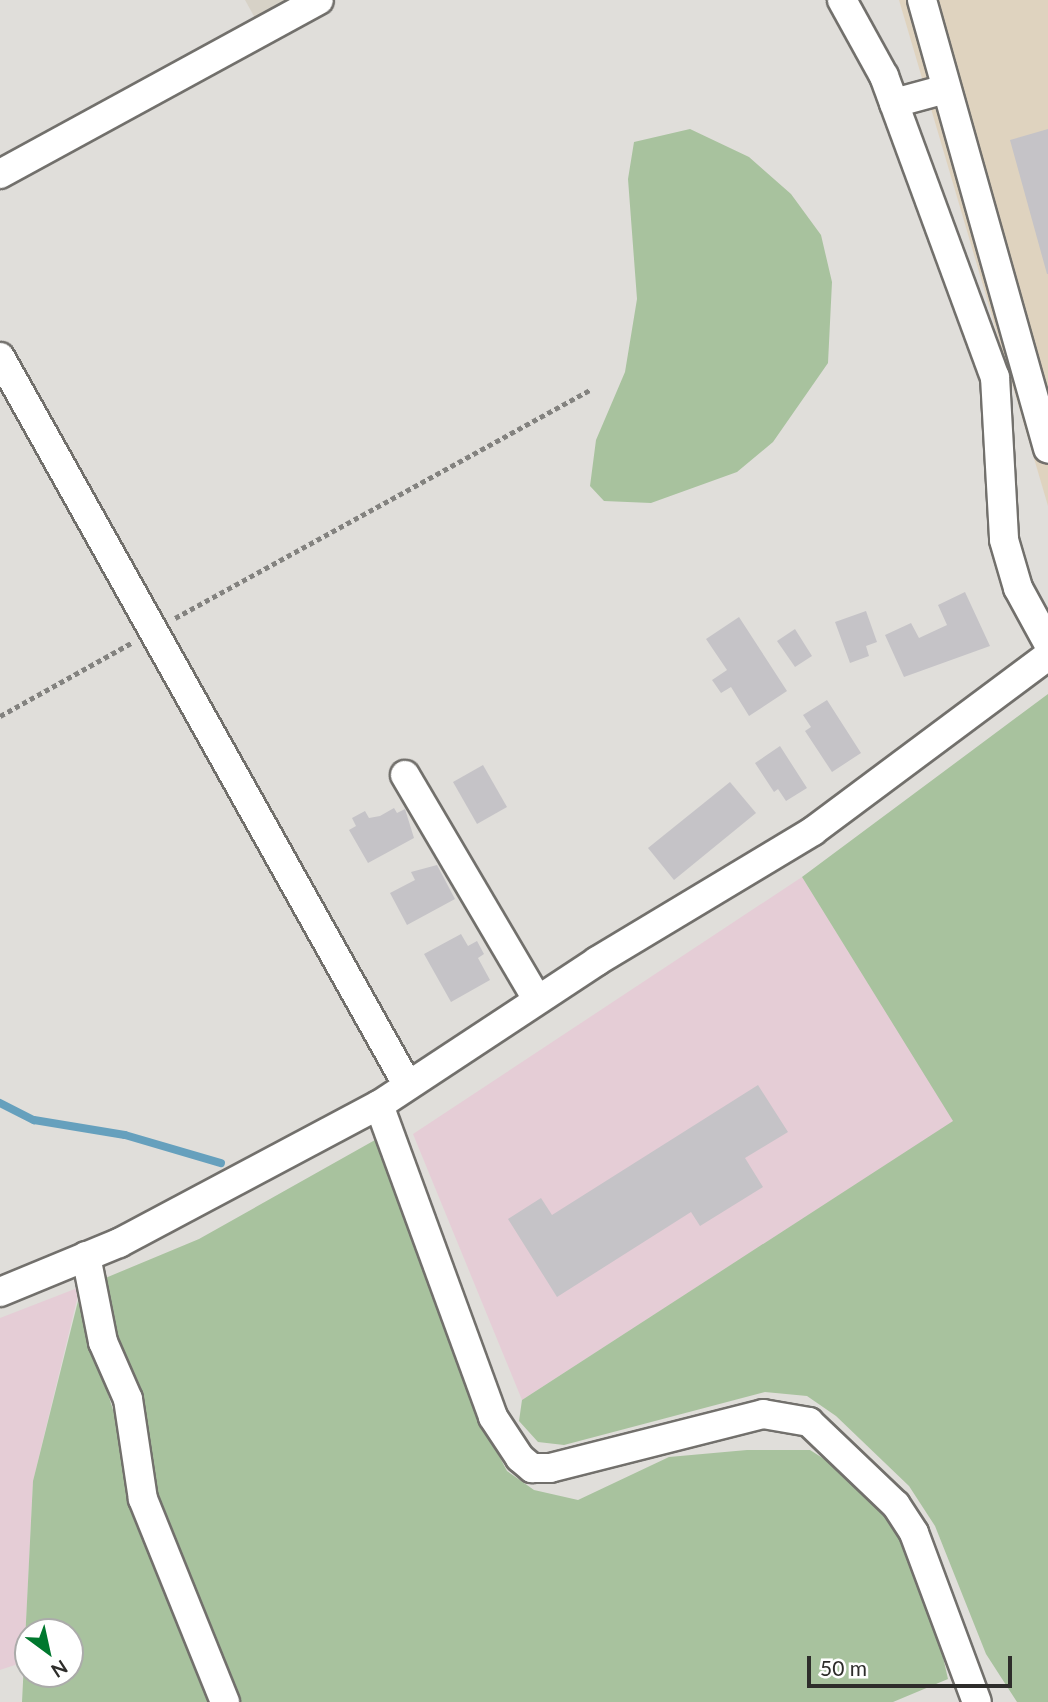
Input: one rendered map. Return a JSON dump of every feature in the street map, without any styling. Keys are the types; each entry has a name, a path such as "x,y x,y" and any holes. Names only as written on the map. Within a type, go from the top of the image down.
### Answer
{"street":[{"path":"0,174 318,0"},
{"path":"842,0 894,103 995,377 1004,540 1018,587 1048,643"},
{"path":"922,0 1048,449"},
{"path":"894,103 946,89"},
{"path":"0,357 407,1084"},
{"path":"0,1292 86,1256 379,1105 537,999 813,831 1048,656"},
{"path":"405,775 537,999"},
{"path":"379,1105 493,1417 520,1458 532,1468 550,1468 763,1414 809,1422 897,1505 915,1532 977,1702"},
{"path":"86,1256 103,1342 128,1399 143,1499 199,1648 225,1702"}],"path":[{"path":"0,716 589,390"}],"shaded area":[{"path":"245,0 288,0 255,18"},
{"path":"899,0 1048,0 1048,506"},
{"path":"802,877 954,1121 522,1400 413,1134"},
{"path":"80,1287 33,1481 26,1618 14,1618 14,1665 0,1670 0,1318"}],"green space":[{"path":"690,129 749,157 791,194 821,235 832,282 828,363 773,442 737,472 651,503 604,501 590,486 596,440 625,372 637,299 628,179 634,142"},
{"path":"1048,694 1048,1702 1017,1702 986,1654 935,1526 909,1486 836,1416 807,1396 765,1392 564,1445 538,1442 519,1421 522,1400 953,1121 802,877"},
{"path":"375,1140 487,1433 507,1471 534,1490 578,1500 669,1457 747,1450 810,1450 865,1485 924,1573 948,1679 893,1702 241,1702 158,1506 140,1388 117,1350 103,1279 199,1239"},
{"path":"78,1301 115,1416 133,1515 212,1702 22,1702 23,1688 84,1688 84,1618 26,1618 33,1481"}],"building":[{"path":"1048,129 1048,274 1047,274 1010,140"},
{"path":"965,592 990,646 904,677 885,635 911,623 919,638 947,625 938,605"},
{"path":"866,611 877,642 866,646 869,656 850,663 835,622"},
{"path":"739,617 787,691 749,716 731,687 721,693 712,680 727,670 706,639"},
{"path":"795,629 812,656 795,667 777,641"},
{"path":"827,700 861,753 832,772 805,731 811,727 803,715"},
{"path":"780,746 807,788 786,801 778,789 774,792 755,763"},
{"path":"483,765 507,807 477,824 453,782"},
{"path":"730,782 756,813 674,880 648,848"},
{"path":"394,808 397,813 405,809 414,838 368,863 349,830 356,826 352,818 365,811 369,818 380,816"},
{"path":"437,865 455,899 407,925 390,893 415,880 411,872"},
{"path":"461,934 468,946 477,941 484,954 478,958 490,980 451,1002 424,954"},
{"path":"758,1085 788,1132 745,1158 763,1187 700,1226 691,1212 557,1297 508,1219 541,1198 552,1215"}],"waterway":[{"path":"0,1103 34,1120 125,1135 221,1163"}]}
